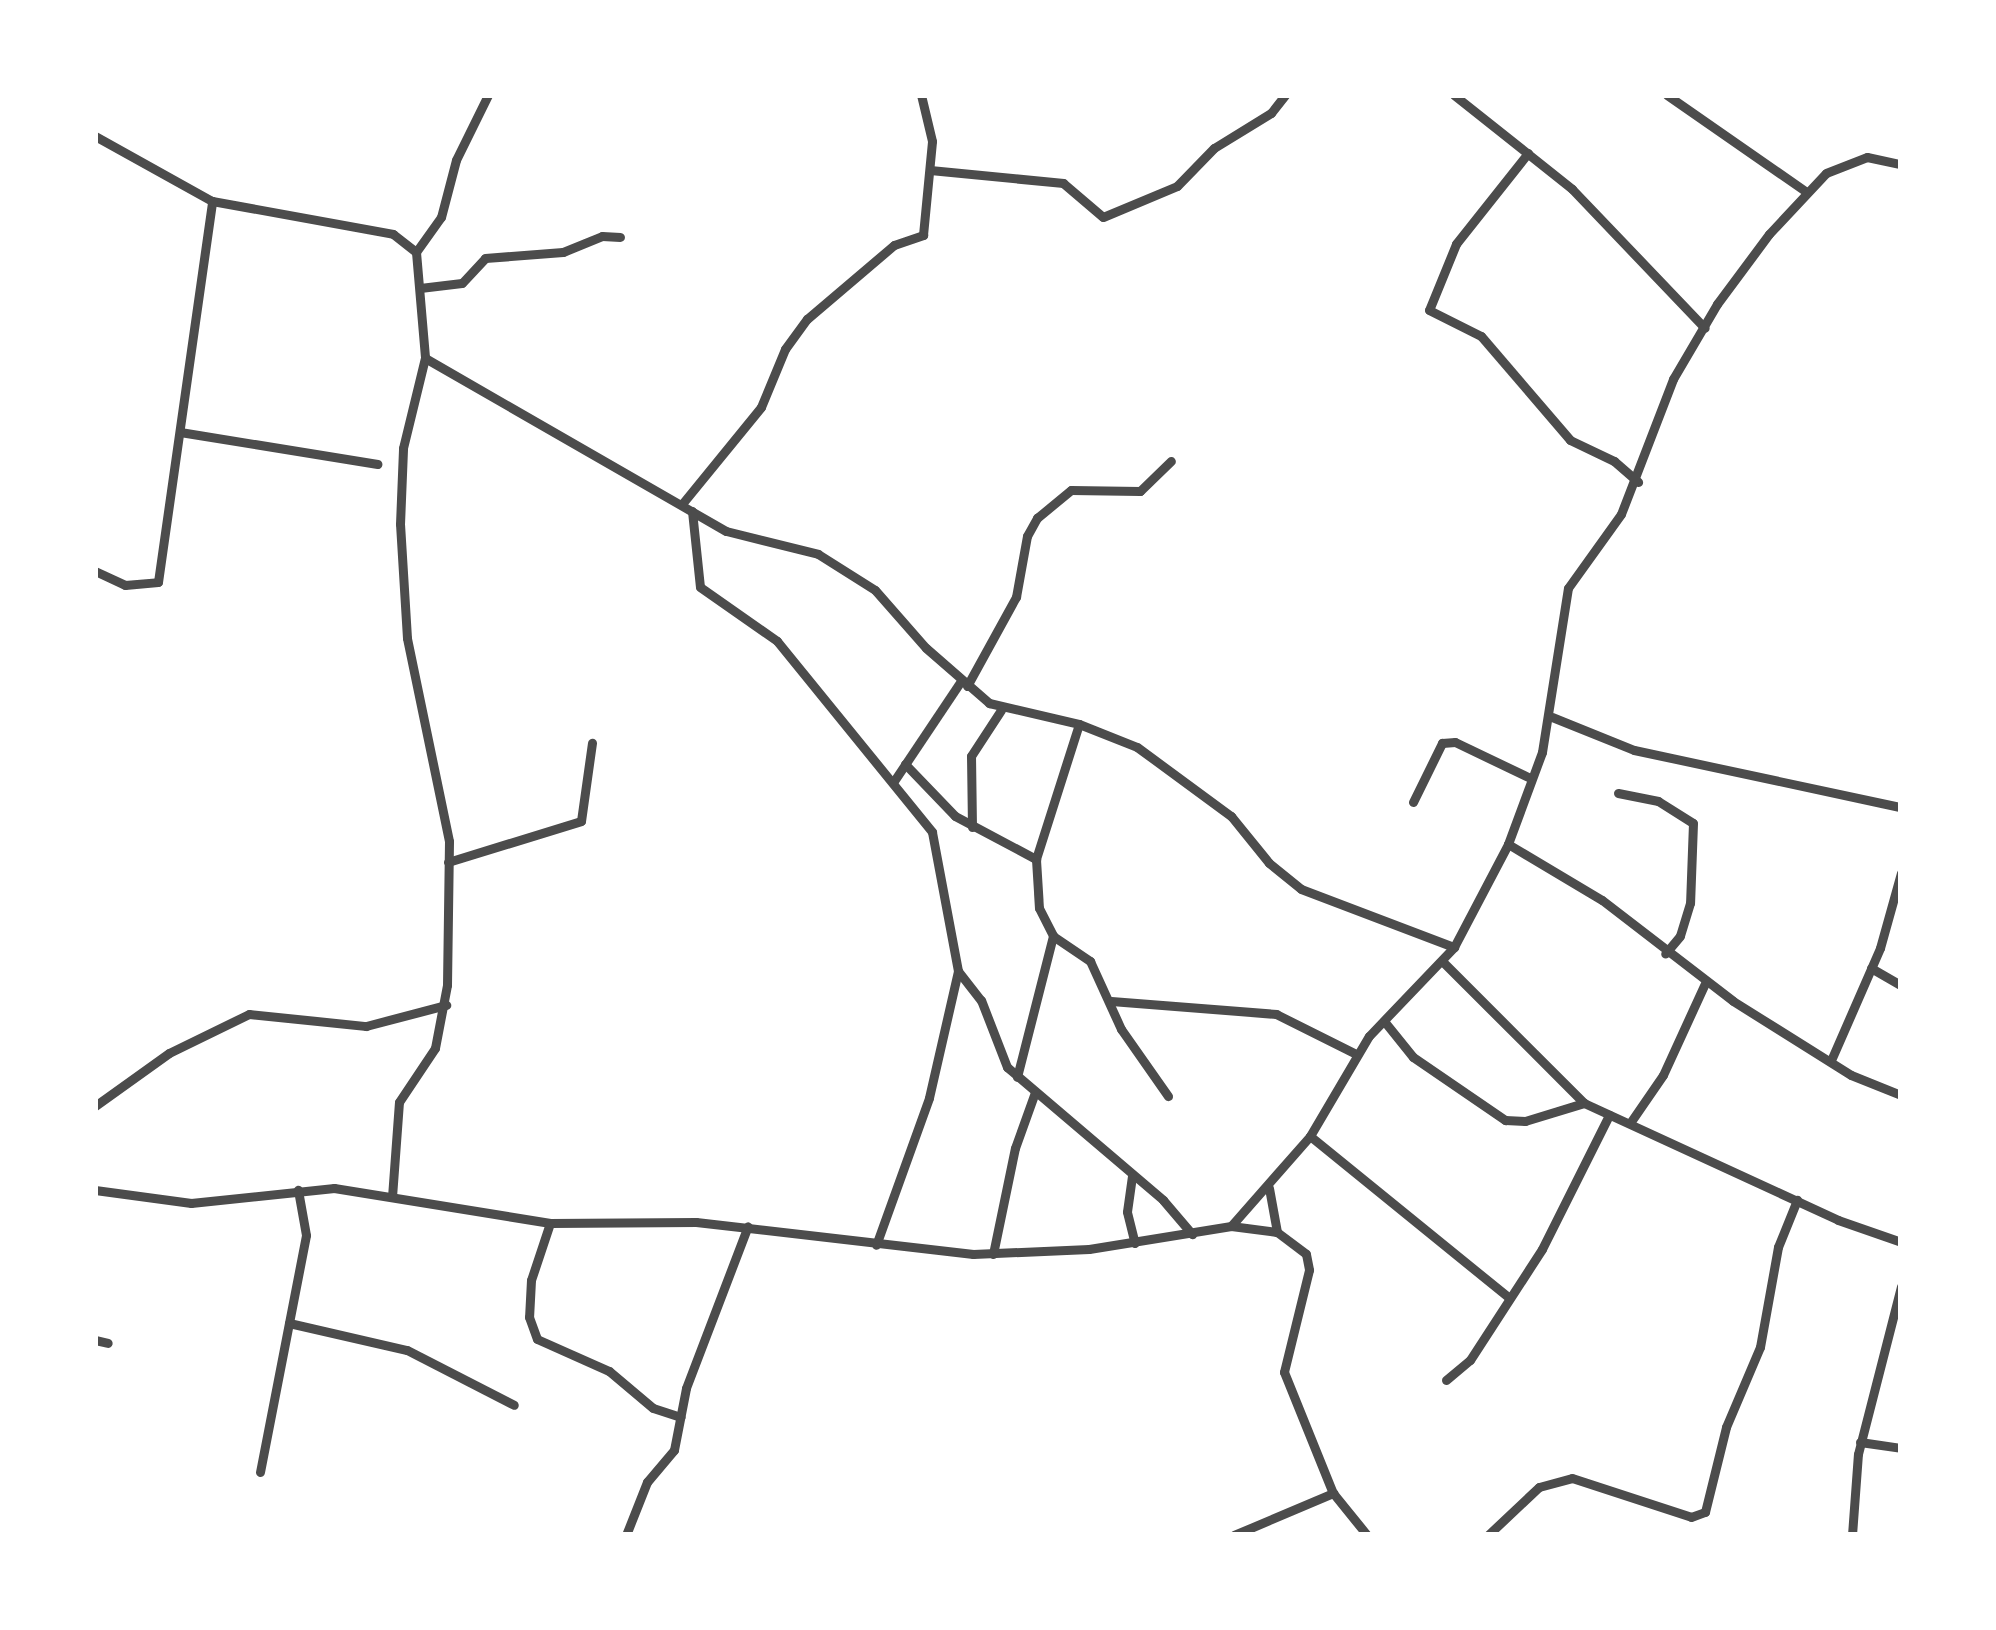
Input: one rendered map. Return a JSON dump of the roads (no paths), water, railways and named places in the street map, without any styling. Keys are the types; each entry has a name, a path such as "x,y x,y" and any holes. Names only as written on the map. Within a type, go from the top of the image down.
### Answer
{"street":[{"path":"392,1196 399,1102 431,1057 446,1005 448,862 438,772 407,638 400,524 403,448 425,358 416,252 441,217 456,160 488,95"},
{"path":"682,504 761,408 785,350 807,319 894,245 923,235 930,170 922,95"},
{"path":"930,170 1063,183 1103,218 1176,186 1214,148 1271,113 1285,95"},
{"path":"1454,95 1572,189 1705,328"},
{"path":"1667,95 1805,191"},
{"path":"95,138 212,201 392,234 416,252"},
{"path":"1528,153 1456,244 1429,310 1481,336 1570,440 1614,461 1638,482"},
{"path":"1231,1226 1310,1136 1356,1054 1454,947 1508,844 1528,777 1552,717 1568,588 1638,482 1668,390 1742,267 1805,191 1841,164 1867,157 1901,164"},
{"path":"95,571 124,584 158,582 212,201"},
{"path":"420,288 462,283 485,258 563,252 620,237"},
{"path":"425,358 545,432 742,537 818,554 864,583 964,684 1001,710 1079,724 1118,736 1176,772 1231,816 1269,864 1301,889 1454,947"},
{"path":"180,432 377,464"},
{"path":"894,781 964,684 1016,597 1027,536 1038,518 1071,490 1140,491 1171,461"},
{"path":"692,512 700,588 778,641 810,688 894,781 932,832 958,972 928,1098 876,1244"},
{"path":"972,827 971,756 1001,710"},
{"path":"1552,717 1634,750 1901,808"},
{"path":"1079,724 1036,859 1034,888 1053,936 1090,962 1121,1028 1168,1096"},
{"path":"448,862 581,822 592,742"},
{"path":"1413,802 1442,743 1455,742 1528,777"},
{"path":"904,764 932,797 972,827 1036,859"},
{"path":"1618,793 1658,800 1693,824 1690,903 1680,936 1665,954"},
{"path":"1508,844 1602,900 1665,954 1832,1058 1850,1075 1901,1096"},
{"path":"1832,1058 1871,968 1901,873"},
{"path":"1017,1077 1053,936"},
{"path":"1444,962 1584,1104 1796,1200 1901,1242"},
{"path":"1871,968 1901,985"},
{"path":"958,972 981,1000 997,1052 1017,1077 1132,1176 1192,1234"},
{"path":"1630,1123 1663,1075 1706,981"},
{"path":"1111,1000 1276,1014 1356,1054"},
{"path":"95,1106 169,1052 249,1014 366,1026 446,1005"},
{"path":"1384,1022 1413,1057 1505,1120 1525,1122 1584,1104"},
{"path":"993,1254 1015,1148 1035,1092"},
{"path":"1446,1380 1470,1360 1510,1298 1609,1116"},
{"path":"1310,1136 1510,1298"},
{"path":"1132,1176 1127,1212 1135,1243"},
{"path":"1272,1181 1266,1194 1277,1232"},
{"path":"95,1190 191,1203 298,1190 392,1196 550,1224 748,1226 876,1244 993,1254 1135,1243 1231,1226 1277,1232 1306,1254 1308,1291 1282,1362 1333,1493 1367,1535"},
{"path":"260,1472 306,1236 298,1190"},
{"path":"1488,1535 1539,1487 1572,1478 1691,1517 1705,1512 1726,1428 1760,1347 1778,1247 1796,1200"},
{"path":"550,1224 531,1280 529,1317 537,1339 609,1371 652,1408 681,1417"},
{"path":"626,1535 647,1482 674,1450 681,1417 748,1226"},
{"path":"1852,1535 1860,1442 1901,1286"},
{"path":"289,1323 407,1350 514,1405"},
{"path":"95,1340 108,1343"},
{"path":"1860,1442 1901,1448"},
{"path":"1234,1535 1333,1493"}]}
